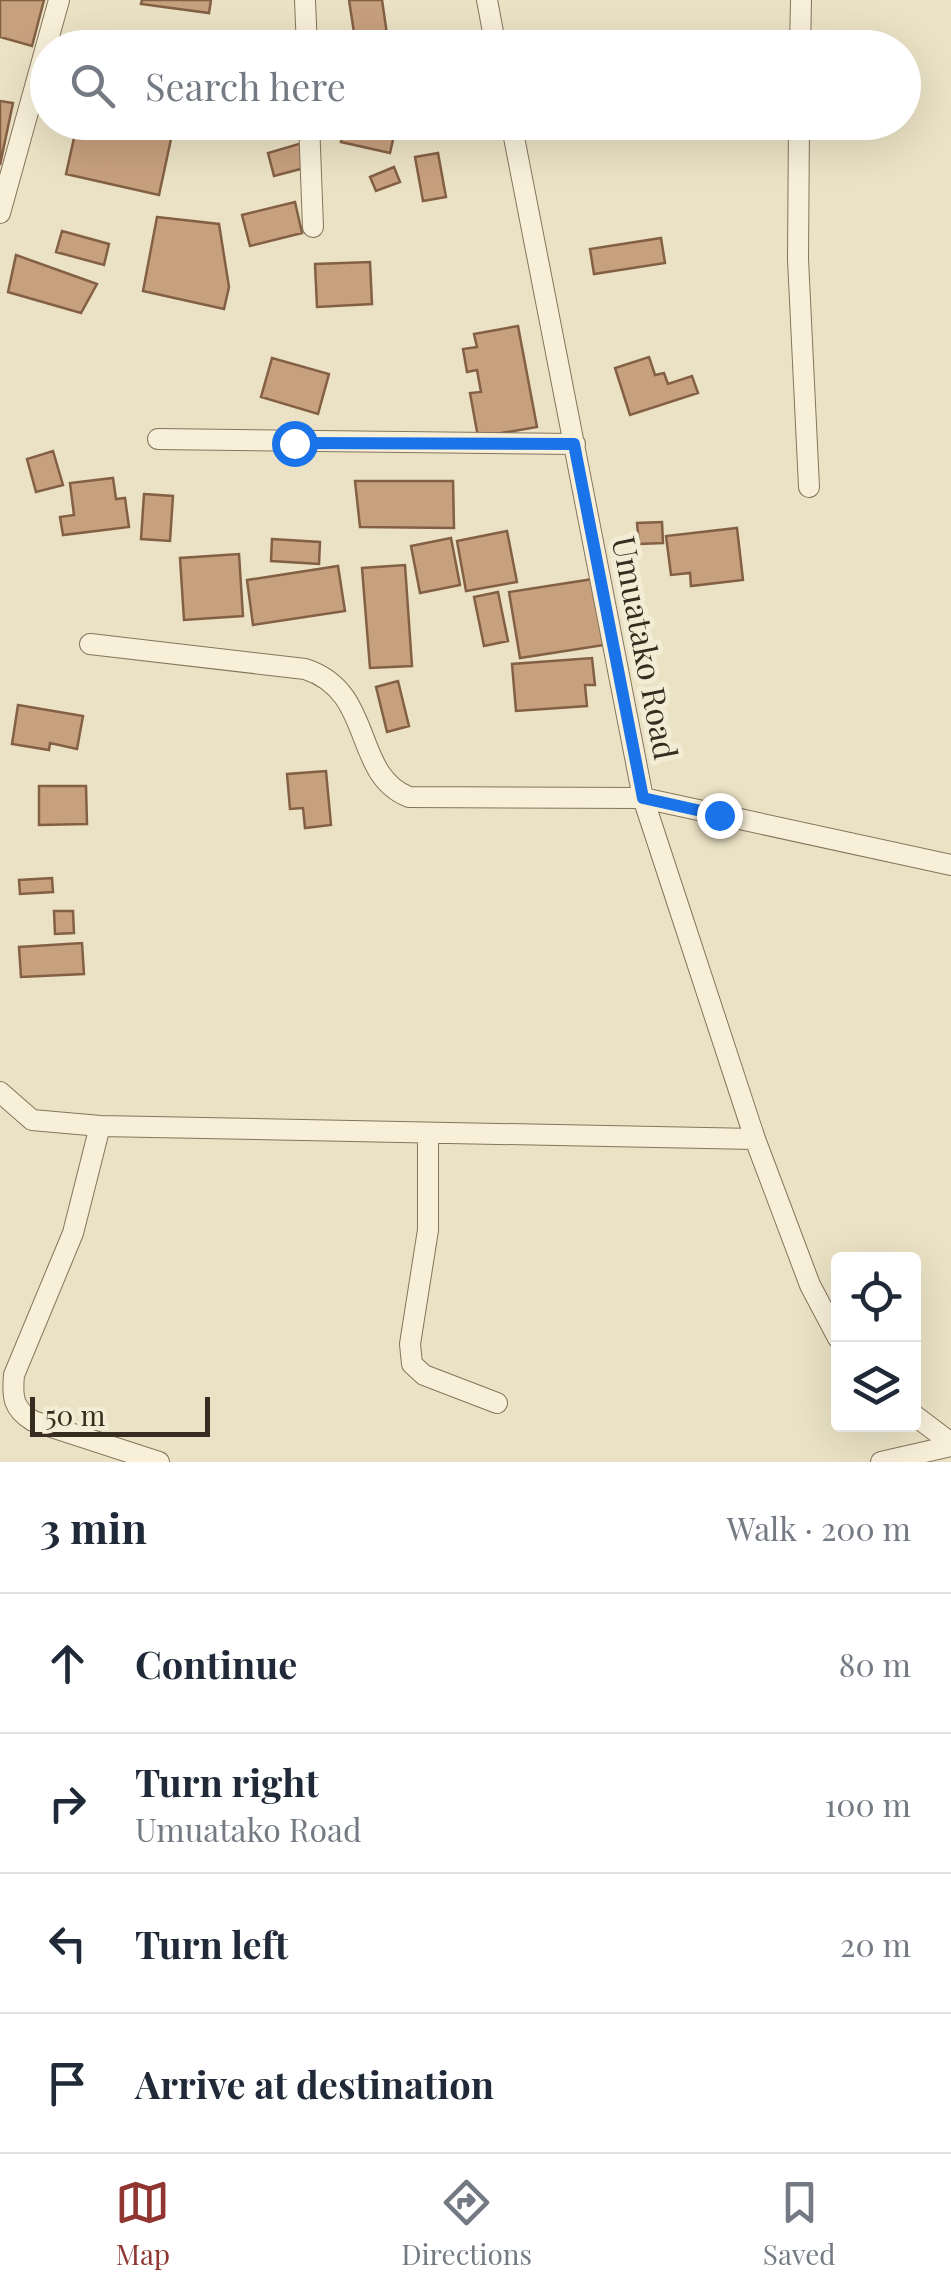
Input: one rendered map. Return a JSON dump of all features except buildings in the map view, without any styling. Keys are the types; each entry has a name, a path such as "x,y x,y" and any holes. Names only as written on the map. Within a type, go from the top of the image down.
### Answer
{"street":[{"path":"51,30 59,0"},
{"path":"305,0 306,30"},
{"path":"487,0 493,30"},
{"path":"800,30 801,0"},
{"path":"0,214 30,105"},
{"path":"311,140 313,227"},
{"name":"Umuatako Road","path":"515,140 643,798 755,1139 810,1284 831,1324"},
{"path":"799,140 798,259 809,487"},
{"path":"158,440 574,444"},
{"path":"90,644 325,675 350,702 382,778 395,792 409,797 643,798 950,860"},
{"path":"0,1092 32,1120 100,1126 755,1139"},
{"path":"100,1126 73,1232 14,1376 12,1396 19,1413 33,1421 159,1462"},
{"path":"428,1132 428,1230 410,1344 412,1364 424,1375 497,1404"},
{"path":"921,1420 951,1444"},
{"path":"881,1462 951,1444"}],"route":[{"path":"294,443 574,444 643,798 719,815"}]}
